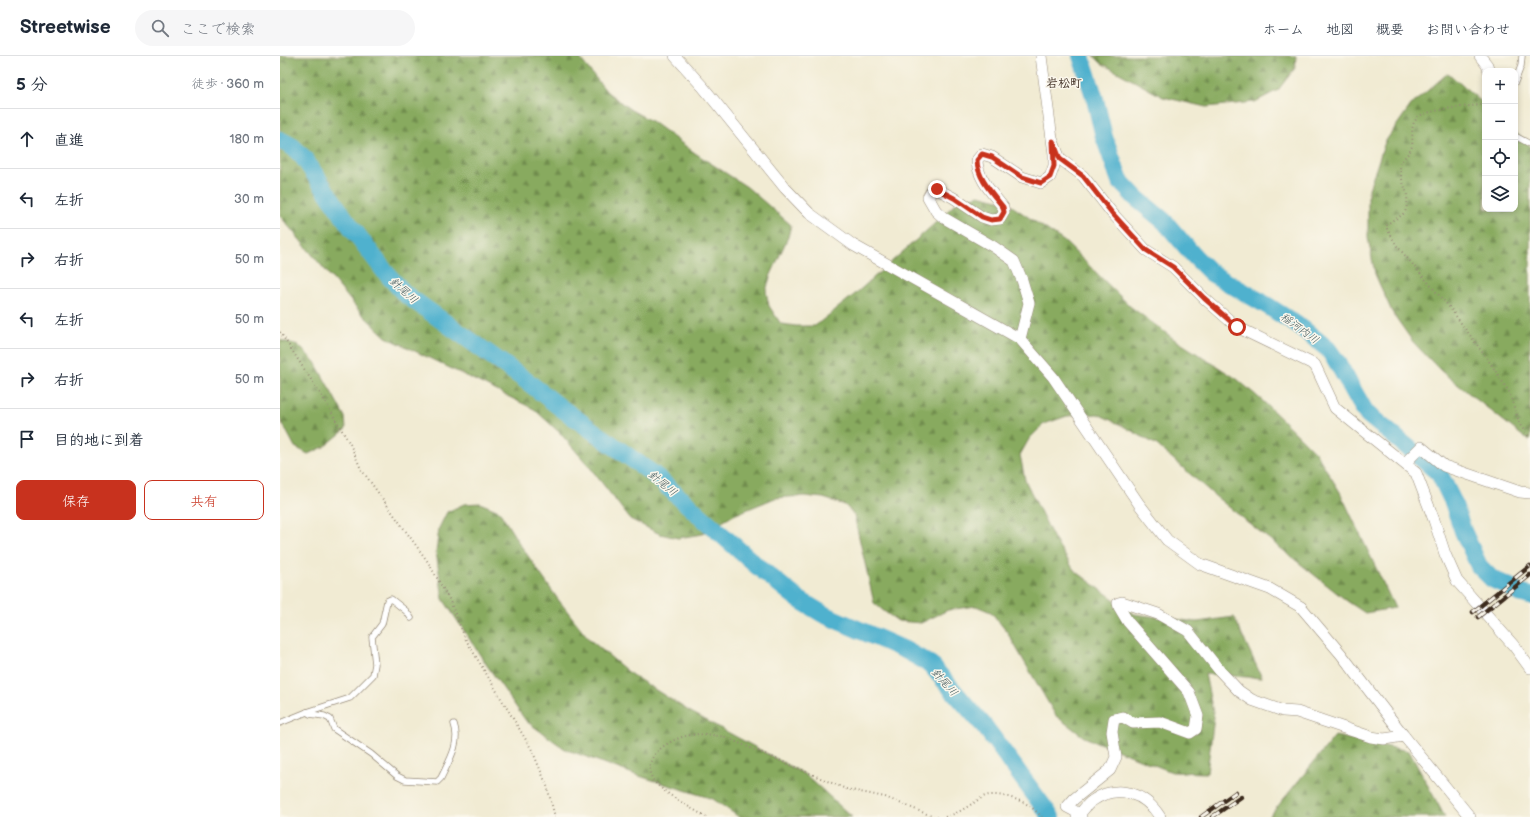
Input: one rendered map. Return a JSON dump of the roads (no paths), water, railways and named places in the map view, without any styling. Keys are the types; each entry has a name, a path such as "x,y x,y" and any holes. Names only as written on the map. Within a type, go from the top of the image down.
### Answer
{"street":[{"path":"675,56 703,87 785,188 809,213 853,245 1020,340 1053,377 1139,504 1167,540 1200,564 1270,589 1301,607 1341,654 1404,736 1470,817"},
{"path":"1020,340 1029,304 1022,280 1014,261 994,247 944,218 936,211 928,197 932,190 937,189 954,198 982,217 991,220 1000,219 1004,212 1003,207 977,167 977,160 982,154 992,157 1022,177 1041,183 1050,177 1054,166 1053,141 1041,56"},
{"path":"1480,56 1488,68"},
{"path":"1053,141 1060,159 1083,176 1112,213 1146,250 1173,267 1204,298 1237,327 1315,365 1335,408 1408,462 1416,473 1445,554 1457,581 1514,646 1530,668"},
{"path":"1408,462 1421,447 1444,466 1520,492 1530,493"},
{"path":"1160,817 1154,808 1132,793 1109,792 1091,801 1079,816 1067,807 1074,799 1110,770 1116,757 1112,732 1114,719 1123,717 1134,723 1160,722 1190,733 1196,729 1198,716 1189,692 1128,622 1118,608 1118,603 1122,602 1158,614 1188,631 1220,671 1239,691 1252,700 1283,710 1297,712 1371,737 1384,739 1404,736"}],"lane":[{"path":"1518,74 1522,56"},
{"path":"1518,138 1530,144"},
{"path":"280,723 307,712 350,698 373,675 375,664 372,637 382,624 387,601 391,599 412,618"},
{"path":"307,712 330,719 334,729 371,754 397,776 405,780 437,782 441,778 456,746 456,731 454,724"}],"waterway":[{"name":"稲河内川","path":"1081,56 1095,99 1104,137 1120,181 1136,198 1164,221 1211,273 1268,306 1303,329 1328,349 1366,413 1439,473 1453,502 1463,531 1479,566 1492,579 1519,593 1530,596"},
{"name":"針尾川","path":"280,140 293,147 303,157 346,220 386,273 405,294 653,474 757,566 798,599 823,614 905,650 930,664 985,727 1051,817"}],"railway":[{"path":"1473,612 1530,566"},
{"path":"1478,617 1530,575"},
{"path":"1201,817 1236,792"},
{"path":"1212,817 1241,797"}],"district":[{"name":"岩松町","path":"1064,83"}]}
